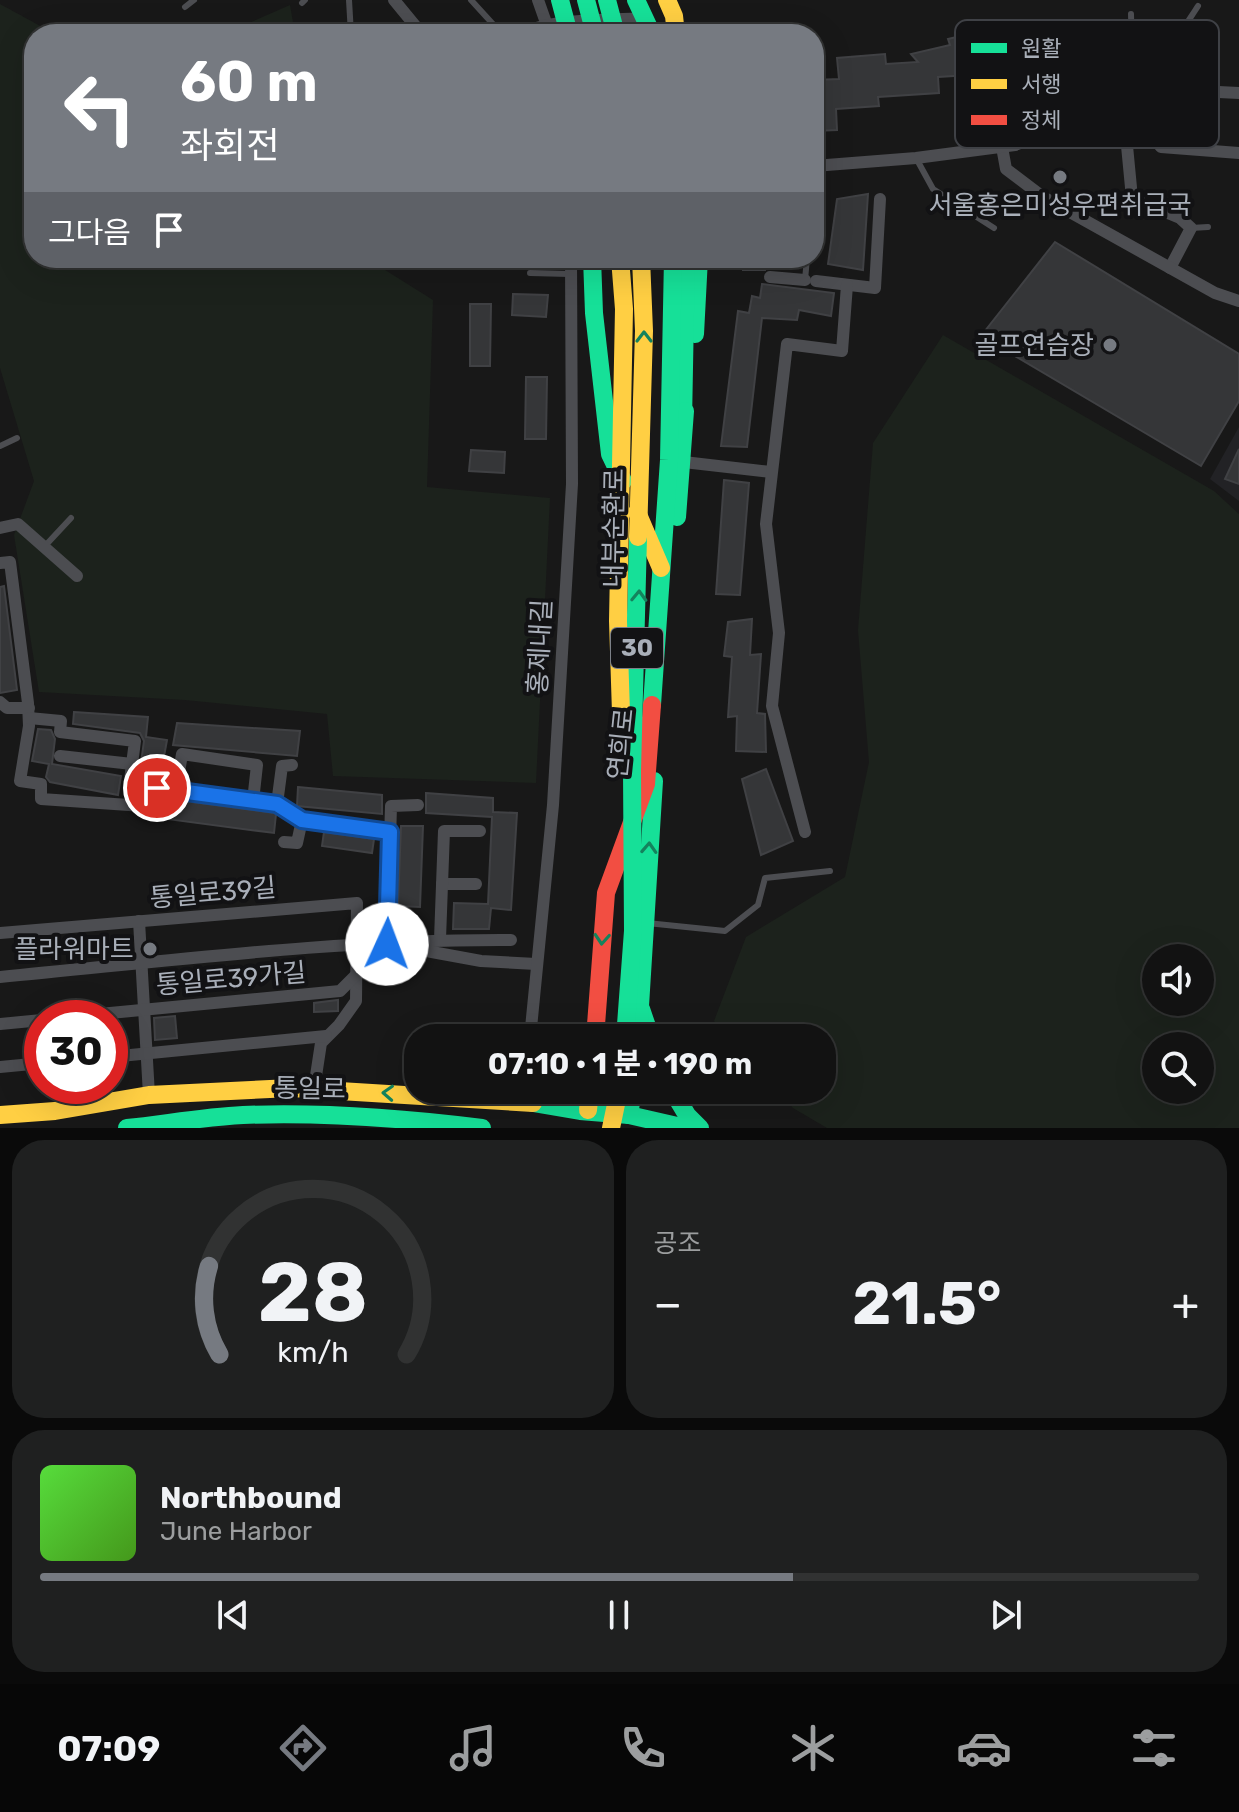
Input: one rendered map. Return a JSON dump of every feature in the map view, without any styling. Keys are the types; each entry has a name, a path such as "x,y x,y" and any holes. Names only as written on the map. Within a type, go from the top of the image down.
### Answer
{"main road":[{"path":"560,0 566,24"},
{"path":"586,0 592,24"},
{"path":"607,0 613,24"},
{"path":"636,0 653,21"},
{"path":"592,268 594,313 610,454 661,568"},
{"name":"내부순환로","path":"612,1024 619,931 622,779 618,621 624,309 621,268"},
{"name":"내부순환로","path":"626,1024 633,931 632,771 644,331 641,268"},
{"name":"연희로","path":"639,1024 675,461 673,268"},
{"path":"683,422 686,268"},
{"path":"675,461 694,353 698,268"},
{"name":"연희로","path":"596,1024 606,893 646,784 661,568 675,461"},
{"path":"641,1009 646,1024"},
{"name":"통일로","path":"0,1115 55,1111 149,1095 199,1091 314,1089 404,1092"},
{"name":"통일로","path":"545,1104 586,1119 686,1128"},
{"path":"599,1128 603,1104"},
{"path":"611,1128 616,1104"},
{"path":"680,1104 700,1128"},
{"name":"통일로","path":"134,1128 239,1115 273,1121 396,1117 473,1127"}],"street":[{"path":"394,0 414,24"},
{"path":"538,0 547,24"},
{"path":"614,24 653,21"},
{"path":"1219,92 1239,93"},
{"path":"824,165 993,148"},
{"path":"1008,148 1006,169 1043,197 1215,293 1239,301"},
{"path":"1127,148 1132,198 1180,218 1191,228 1170,268"},
{"path":"1174,148 1239,153"},
{"path":"770,277 875,288 880,199"},
{"name":"홍제내길","path":"531,1024 553,805 572,484 571,268"},
{"path":"805,832 772,706 779,633 766,524 787,344 842,351 847,285"},
{"path":"675,461 771,472"},
{"path":"0,528 18,524 77,576"},
{"path":"0,563 10,562 29,713 20,781 41,784 41,799 158,807 157,788"},
{"path":"0,702 7,708 61,721 60,732 135,741 130,780 157,788 277,804 302,820 390,832"},
{"path":"176,791 182,754 257,765 253,801"},
{"path":"60,756 132,764"},
{"path":"277,804 282,766 292,765"},
{"path":"378,949 391,806 418,805"},
{"path":"284,842 297,843 302,820"},
{"path":"440,939 444,831 480,831"},
{"path":"442,884 476,884"},
{"name":"통일로39길","path":"0,933 357,903 356,976"},
{"path":"139,921 149,1095"},
{"path":"378,949 440,939 511,940"},
{"path":"0,977 337,945 410,948 481,961 536,964"},
{"name":"통일로39가길","path":"128,1011 340,991 378,949"},
{"name":"통일로","path":"314,1089 321,1043 356,1001 356,976"},
{"path":"0,1024 24,1022"},
{"name":"통일로","path":"128,1055 326,1036"},
{"path":"0,1067 24,1065"}],"lane":[{"path":"185,7 194,0"},
{"path":"349,0 350,24"},
{"path":"471,0 493,24"},
{"path":"1189,20 1198,6"},
{"path":"1131,14 1132,20"},
{"path":"916,158 933,189 994,228"},
{"path":"1191,228 1208,227"},
{"path":"809,268 811,280"},
{"path":"530,273 571,274"},
{"path":"0,446 17,438"},
{"path":"44,547 71,518"},
{"path":"646,923 725,931 758,905 765,878 830,871"},
{"path":"0,1123 55,1111"}],"shaded area":[{"path":"0,4 37,24 24,24 24,268 382,268 433,300 427,487 550,498 536,783 333,776 327,714 185,700 39,692 14,535 34,481 0,368"},
{"path":"290,5 293,24 247,24"},
{"path":"943,335 1214,491 1239,514 1239,1128 827,1128 789,1104 836,1104 836,1024 717,1024 714,1021 746,937 845,877 869,762 858,630 873,443"},
{"path":"1239,427 1239,501 1210,479"}],"building":[{"path":"955,37 955,76 938,77 939,93 878,97 879,106 836,109 837,130 824,131 824,80 839,79 837,58 885,54 886,64 918,62 911,54 950,45 948,39"},
{"path":"868,194 863,270 828,264 837,199"},
{"name":"골프연습장","path":"1055,242 1239,354 1239,401 1201,466 981,336"},
{"path":"743,268 765,268 765,270"},
{"path":"762,284 834,293 831,316 799,310 797,320 762,318 747,447 721,446 738,311 749,313 752,296 760,298"},
{"path":"513,294 548,295 546,317 512,315"},
{"path":"470,304 491,304 490,366 470,366"},
{"path":"526,377 547,377 546,439 525,439"},
{"path":"1239,449 1239,484 1225,479"},
{"path":"471,450 505,452 504,473 469,471"},
{"path":"724,480 749,483 740,595 716,594"},
{"path":"4,586 17,690 0,693 0,587"},
{"path":"752,619 750,655 761,654 757,713 765,714 766,752 736,751 737,716 728,717 732,657 724,656 728,622"},
{"path":"74,712 148,717 146,737 167,740 161,773 140,770 144,741 140,733 73,724"},
{"path":"177,723 300,731 297,756 173,745"},
{"path":"38,729 51,730 55,739 52,764 121,776 118,795 50,782 46,777 49,764 32,761"},
{"path":"766,769 793,841 761,855 742,779"},
{"path":"298,787 382,795 382,814 297,806"},
{"path":"426,793 493,798 493,812 517,813 511,910 491,908 489,929 453,929 454,903 488,904 492,817 426,813"},
{"path":"169,799 274,813 274,833 167,819"},
{"path":"401,826 423,826 420,907 398,906"},
{"path":"324,832 374,839 372,853 322,846"},
{"path":"338,1000 338,1011 314,1012 314,1003"},
{"path":"175,1016 177,1038 155,1040 154,1018"}],"traffic: fast":[{"path":"560,0 566,24"},
{"path":"586,0 592,24"},
{"path":"607,0 613,24"},
{"path":"636,0 647,24"},
{"path":"592,268 594,313 610,454 623,481"},
{"path":"652,705 669,460 673,268"},
{"path":"683,422 686,268"},
{"path":"695,334 698,268"},
{"path":"677,517 685,411"},
{"path":"626,1024 633,931 632,771 638,537"},
{"path":"639,1024 654,781"},
{"path":"641,1009 646,1024"},
{"path":"539,1104 629,1115 686,1128"},
{"path":"629,1115 631,1104"},
{"path":"680,1104 700,1128"},
{"path":"127,1128 214,1117 273,1114 423,1121 482,1128"}],"traffic: slow":[{"path":"667,0 675,24"},
{"path":"621,268 624,309 618,621 621,713"},
{"path":"638,537 644,331 641,268"},
{"path":"637,512 661,568"},
{"path":"0,1115 55,1111 149,1095 291,1088 404,1095"},
{"path":"588,1110 589,1104"},
{"path":"611,1128 616,1104"}],"traffic: jam":[{"path":"596,1024 606,893 646,784 652,705"}],"place":[{"name":"서울홍은미성우편취급국","path":"1060,177"},
{"name":"골프연습장","path":"1110,345"},
{"name":"플라워마트","path":"150,949"}],"route":[{"path":"157,788 277,804 302,820 390,832 387,944"}]}
